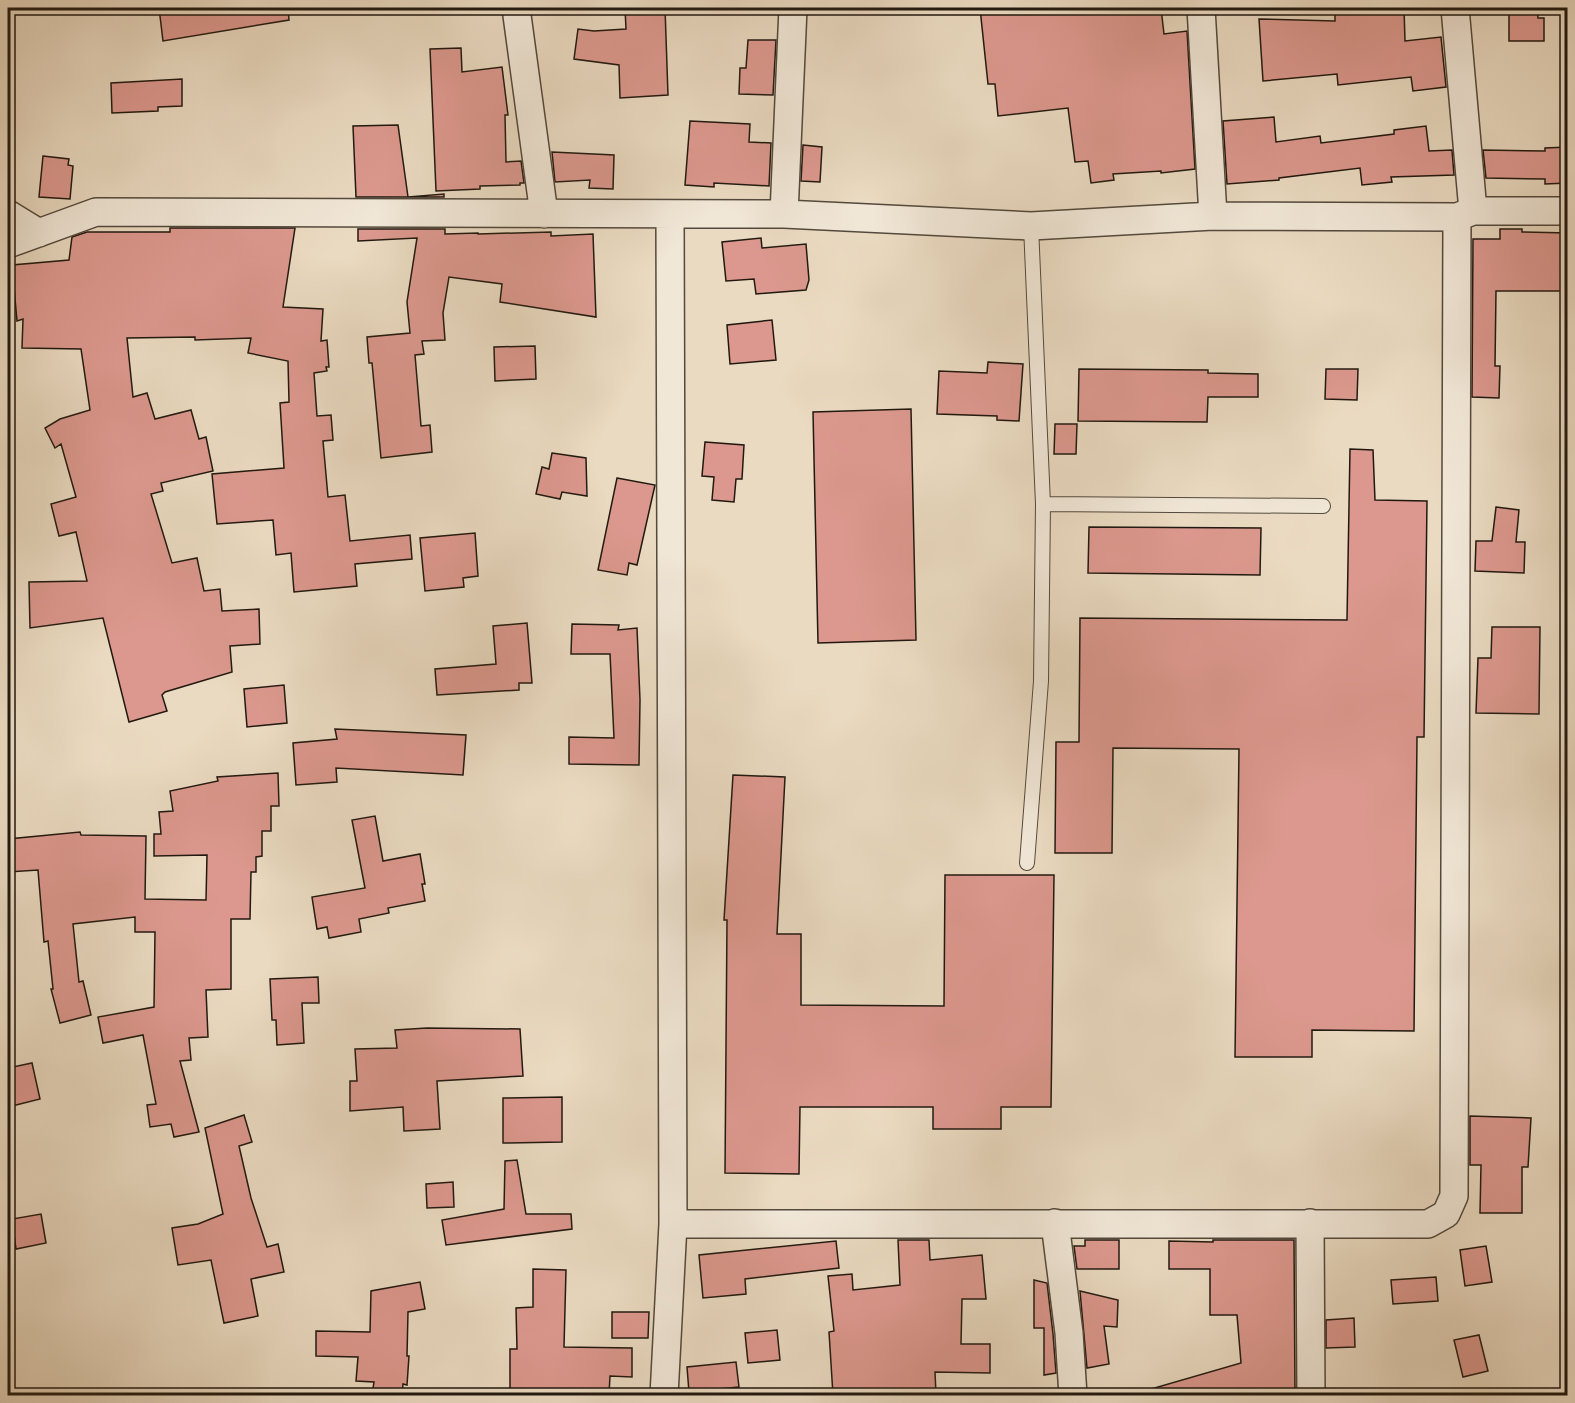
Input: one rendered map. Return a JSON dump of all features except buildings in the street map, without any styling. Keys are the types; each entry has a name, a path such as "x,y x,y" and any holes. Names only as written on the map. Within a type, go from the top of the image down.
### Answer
{"street":[{"path":"516,8 544,214"},
{"path":"784,214 793,8"},
{"path":"1201,8 1213,216"},
{"path":"673,1224 1428,1224 1446,1214 1454,1196 1465,214 1455,8"},
{"path":"8,244 96,213 784,214 1031,226 1213,216 1568,211"},
{"path":"8,214 39,233"},
{"path":"663,1395 673,1224 670,214"},
{"path":"1055,1223 1069,1333 1073,1395"},
{"path":"1310,1223 1311,1395"}],"lane":[{"path":"1027,863 1041,681 1043,504 1031,226"},
{"path":"1043,504 1323,506"}]}
